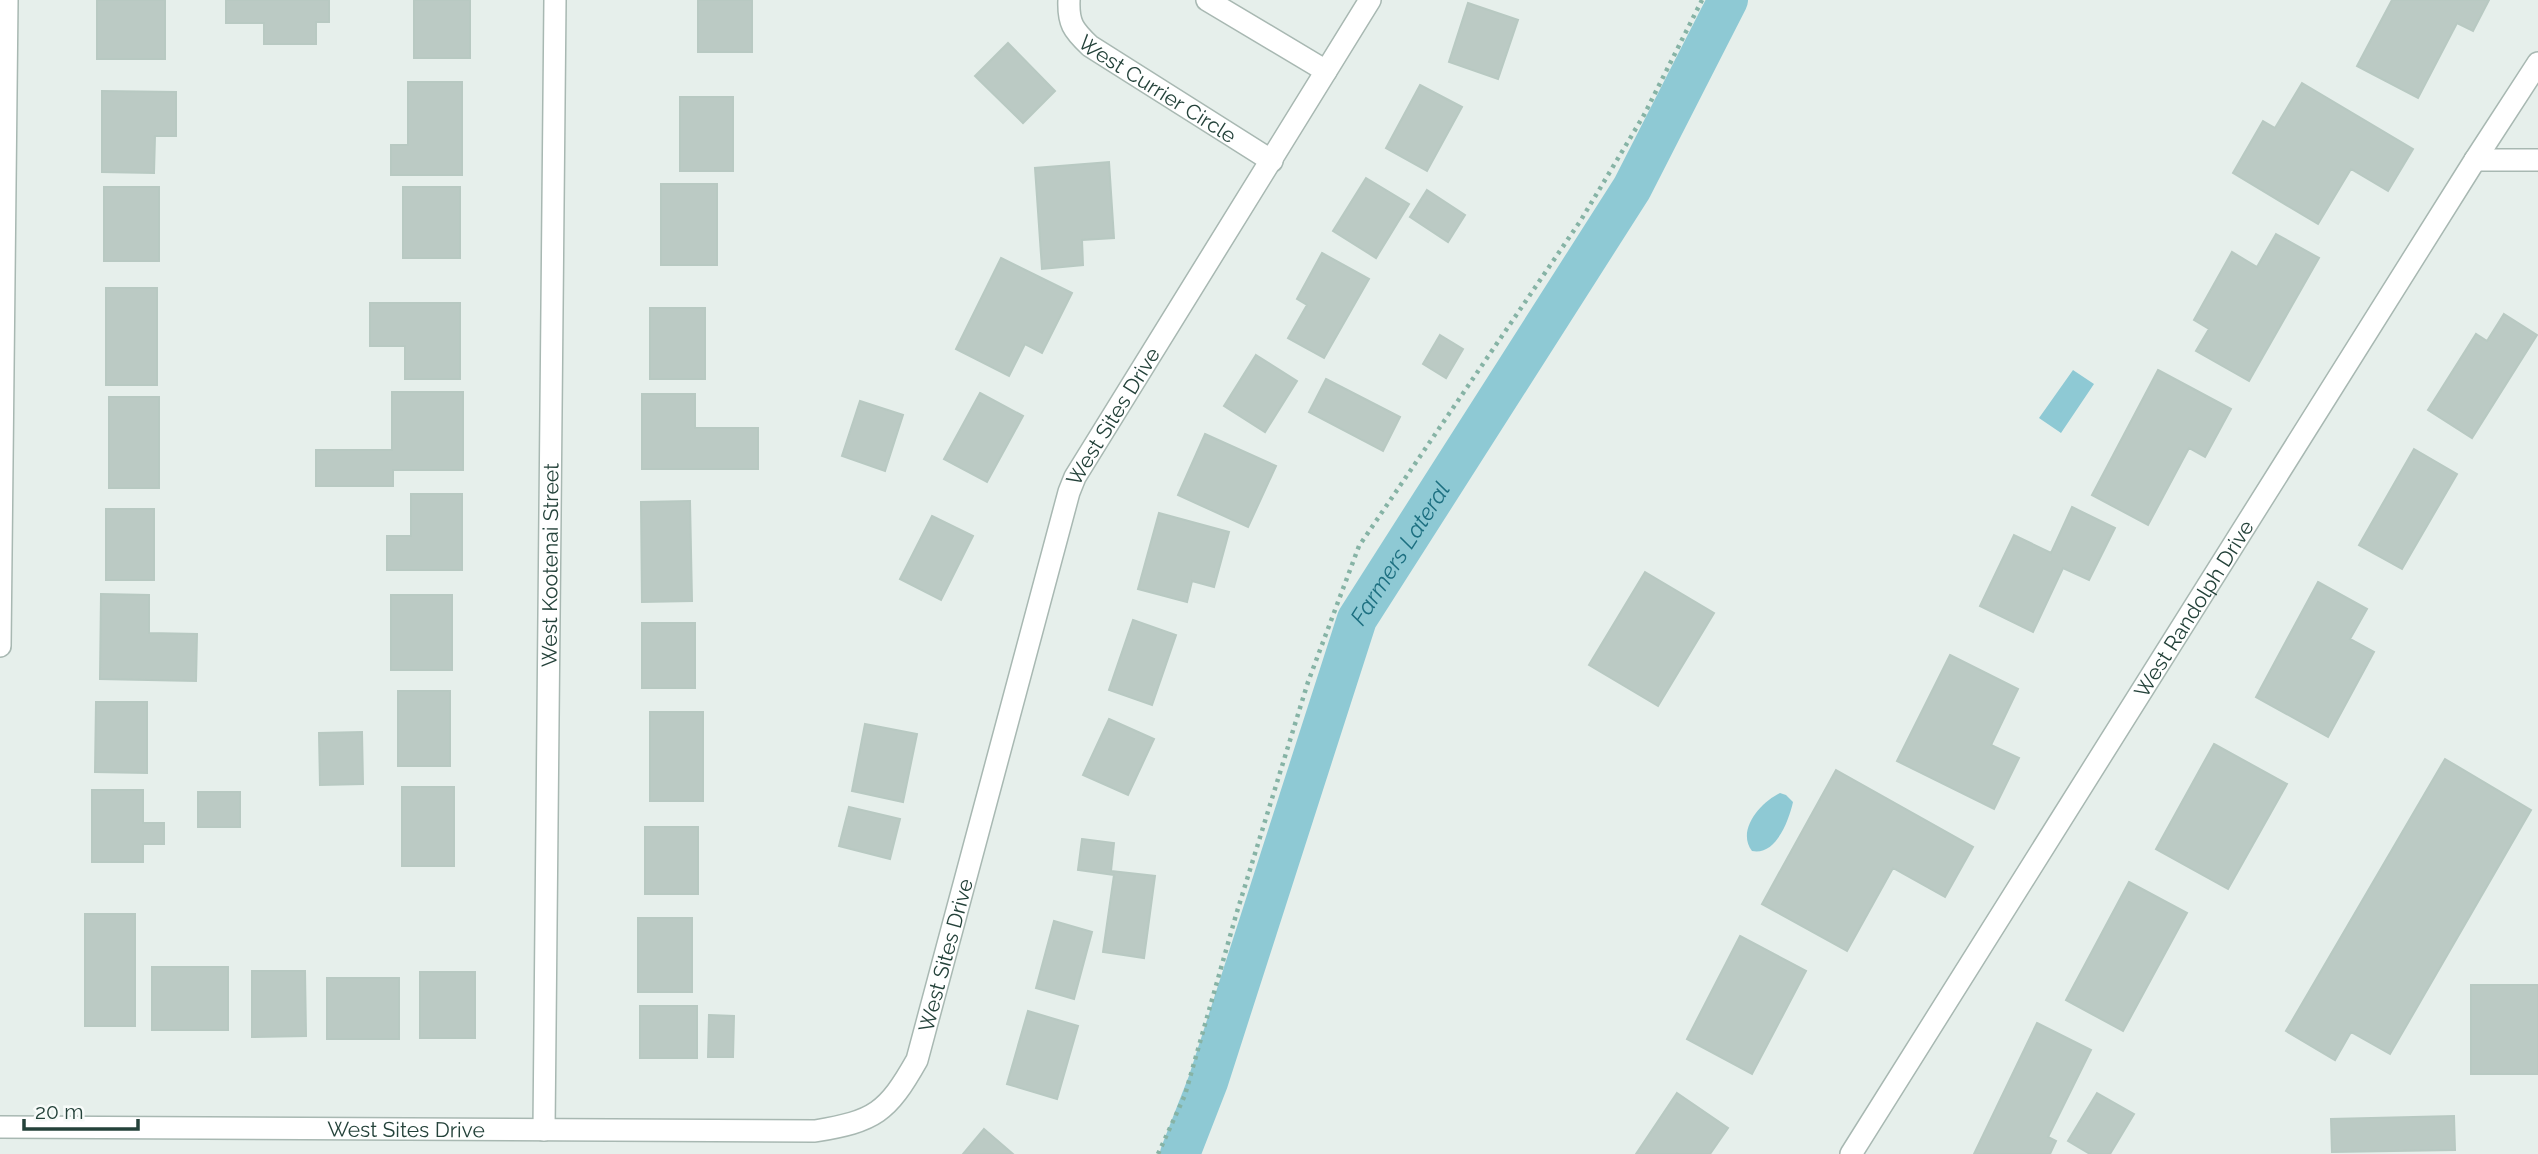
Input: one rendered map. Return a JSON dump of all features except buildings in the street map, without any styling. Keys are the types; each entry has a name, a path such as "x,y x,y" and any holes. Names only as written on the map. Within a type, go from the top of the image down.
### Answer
{"street":[{"path":"0,646 7,0"},
{"name":"West Kootenai Street","path":"544,1130 555,0"},
{"name":"West Currier Circle","path":"1069,0 1068,17 1077,33 1090,46 1272,161"},
{"path":"1207,0 1326,71"},
{"name":"West Sites Drive","path":"0,1127 815,1131 848,1126 879,1113 901,1089 917,1060 1069,492 1083,462 1370,0"},
{"name":"West Randolph Drive","path":"1851,1154 2538,63"},
{"path":"2475,160 2538,160"}],"path":[{"path":"1158,1154 1185,1095 1236,915 1308,682 1359,546 1581,220 1644,115 1702,0"}],"water":[{"path":"2073,370 2094,384 2061,433 2039,418"},
{"path":"1780,793 1793,802 1785,827 1768,848 1752,851 1748,843 1749,826 1765,803"}],"waterway":[{"name":"Farmers Lateral","path":"1180,1154 1208,1082 1357,619 1632,188 1728,0"}]}
